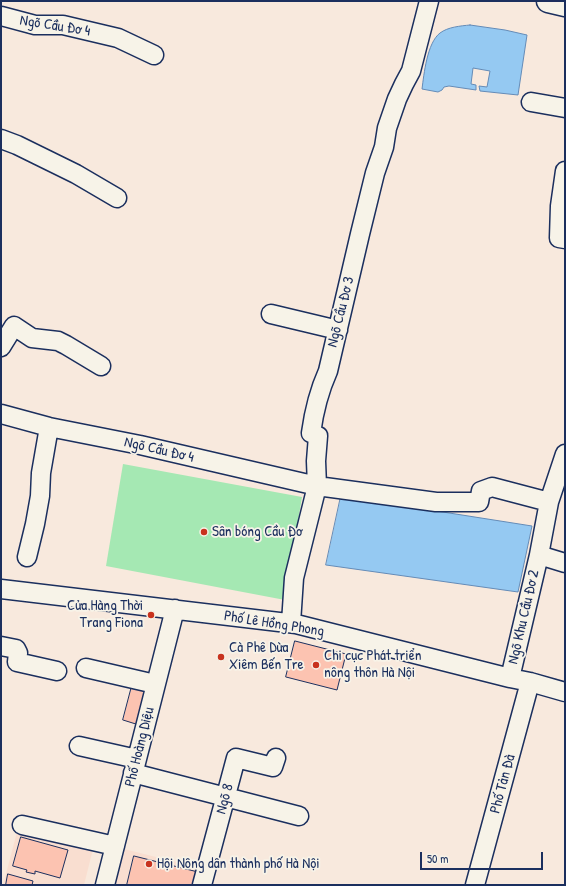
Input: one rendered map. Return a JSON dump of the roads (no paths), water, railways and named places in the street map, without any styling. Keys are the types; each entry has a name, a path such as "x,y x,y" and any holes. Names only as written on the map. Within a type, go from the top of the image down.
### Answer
{"highway":[{"path":"548,1 565,5"}],"street":[{"name":"Ngõ Cầu Đơ 3","path":"291,623 294,578 318,486 316,461 318,436 311,433 313,415 321,386 328,371 375,173 384,147 387,128 397,99 411,71 429,1"},
{"name":"Ngõ Cầu Đơ 4","path":"1,16 35,25 63,25 118,38 154,55"},
{"path":"531,102 565,108"},
{"path":"1,139 17,145 76,174 117,198"},
{"path":"565,171 560,206 559,238 565,240"},
{"path":"271,314 338,330"},
{"path":"1,346 14,326 32,338 58,341 101,366"},
{"name":"Ngõ Cầu Đơ 4","path":"1,414 318,486 436,502 479,502 481,491 492,487 549,502"},
{"path":"27,557 40,496 41,473 49,426"},
{"name":"Ngõ Khu Cầu Đơ 2","path":"510,678 549,502 565,455"},
{"name":"Ngõ Khu Cầu Đơ 2","path":"538,555 565,563"},
{"name":"Phố Lê Hồng Phong","path":"1,589 291,623 565,692"},
{"name":"Phố Hoàng Diệu","path":"105,885 175,610"},
{"path":"1,646 16,649 18,653 17,662 57,671"},
{"path":"86,668 155,684"},
{"name":"Phố Tản Đà","path":"475,885 530,682"},
{"path":"79,746 226,796 299,816"},
{"name":"Ngõ 8","path":"202,885 236,758 273,767 276,758"},
{"path":"22,825 115,846"}],"water":[{"path":"470,25 527,35 518,95 480,91 479,86 487,87 490,71 473,68 471,84 476,85 476,90 449,86 444,87 438,92 422,89 429,51 436,38 440,33 447,29"},
{"path":"341,496 532,526 518,592 326,565"}],"place":[{"name":"Sân bóng Cầu Đơ","path":"204,532"},
{"name":"Cửa Hàng Thời Trang Fiona","path":"151,615"},
{"name":"Cà Phê Dừa Xiêm Bến Tre","path":"221,657"},
{"name":"Chi cục Phát triển nông thôn Hà Nội","path":"316,665"},
{"name":"Hội Nông dân thành phố Hà Nội","path":"149,864"}]}
